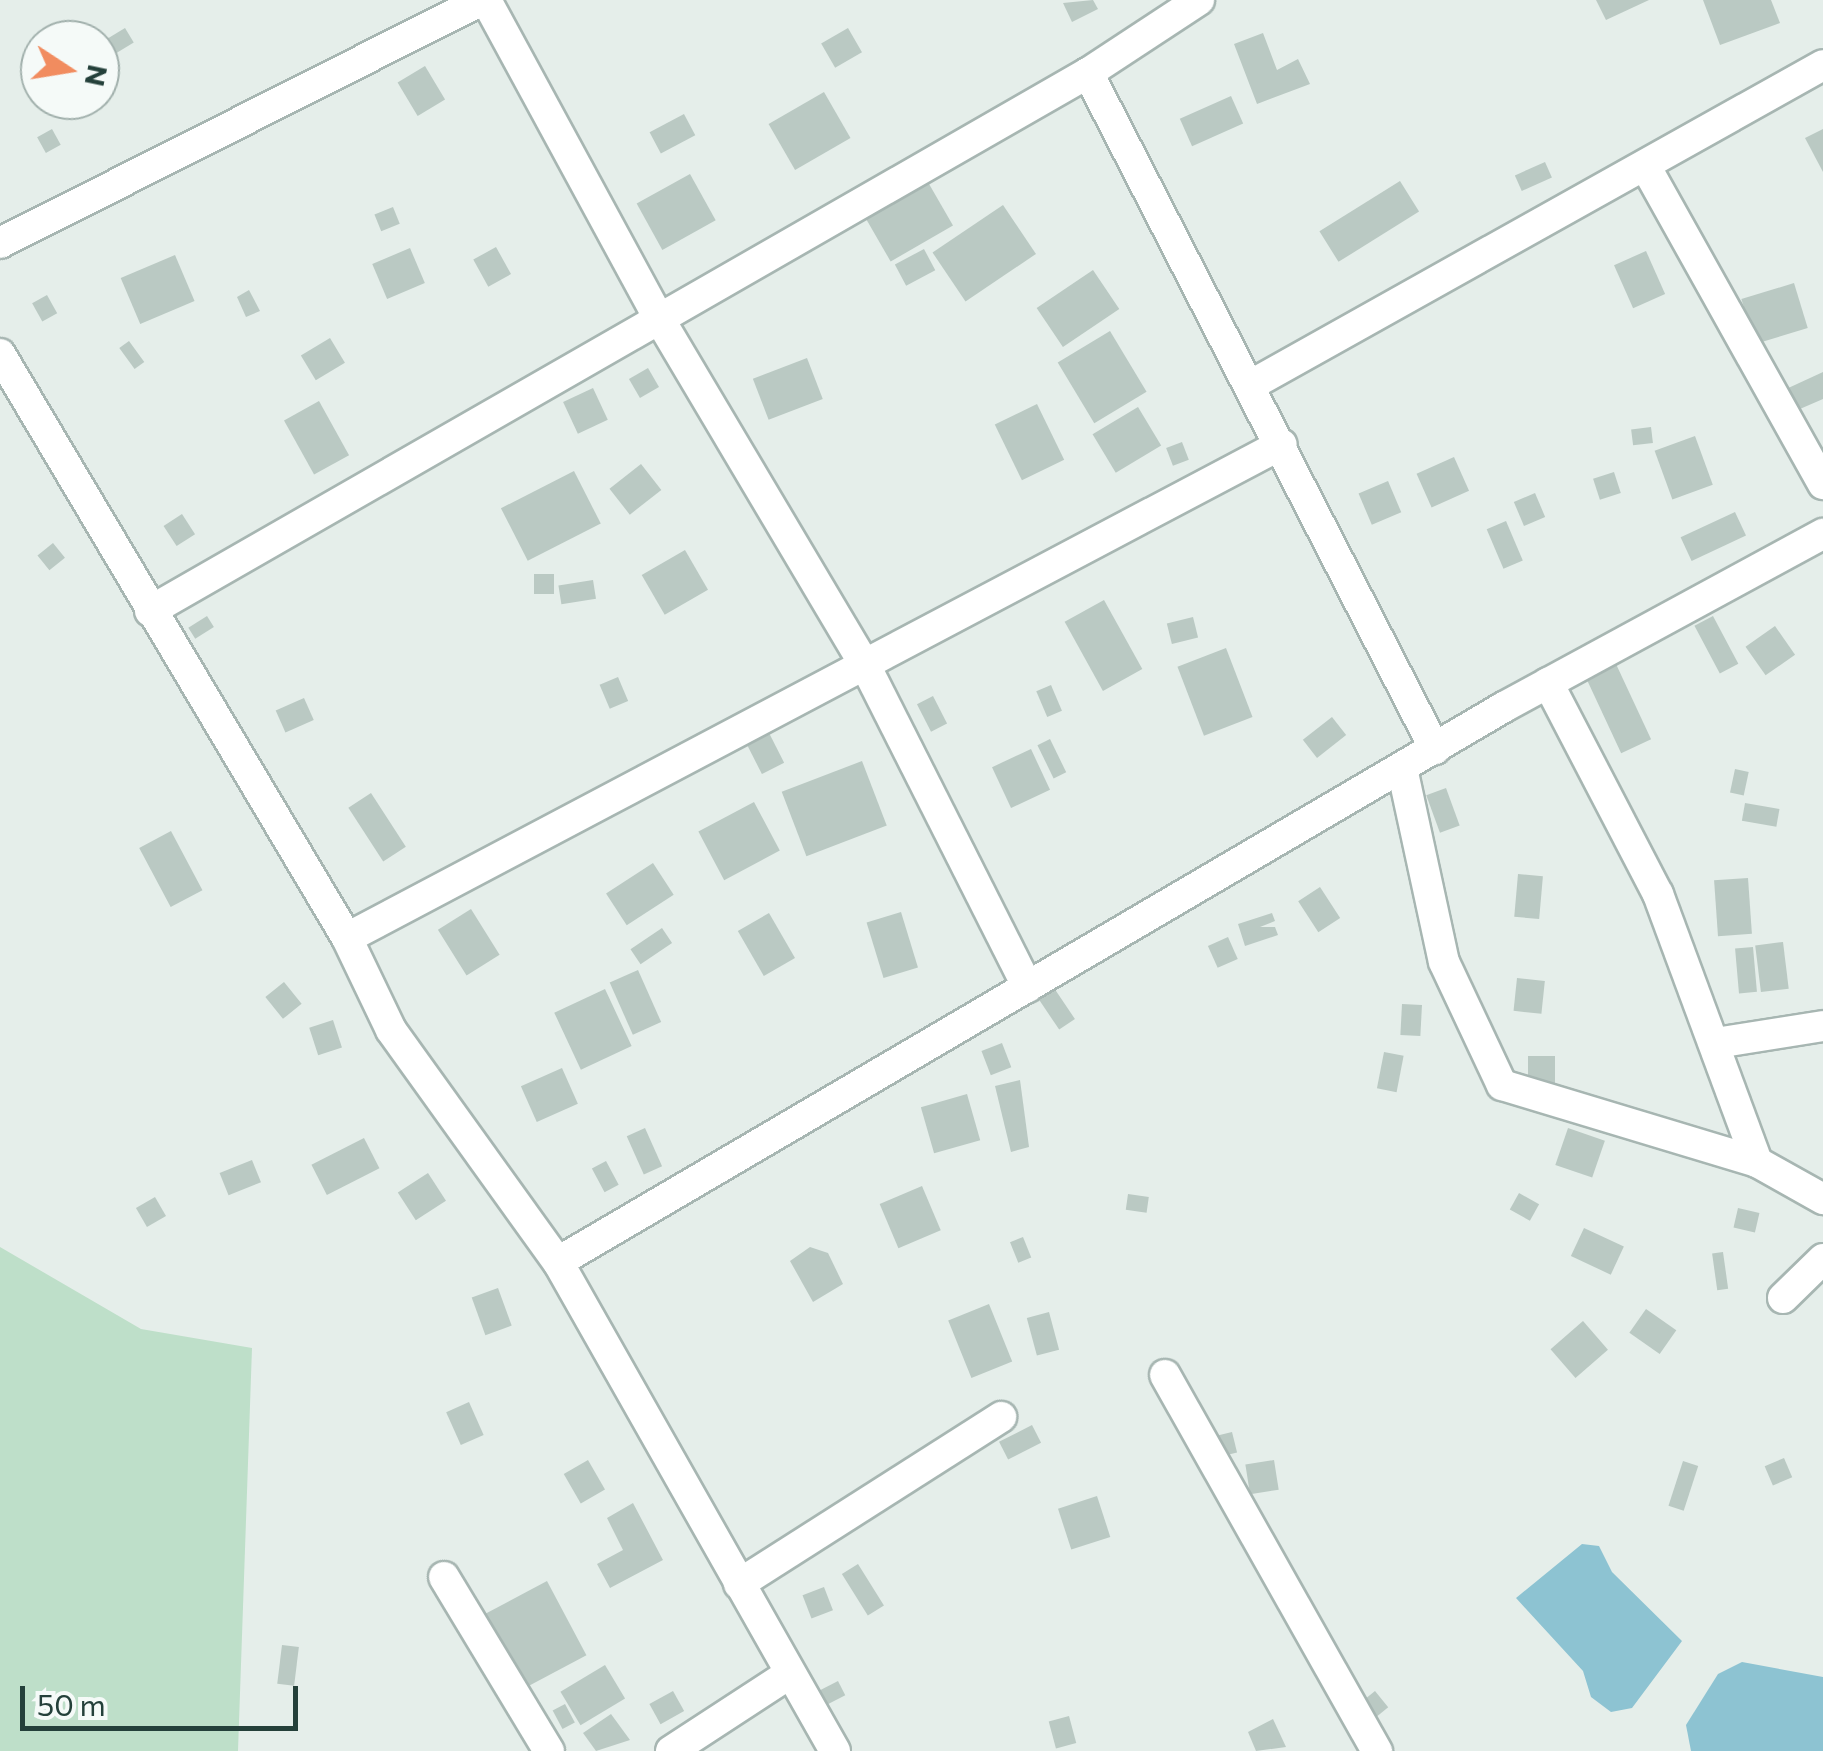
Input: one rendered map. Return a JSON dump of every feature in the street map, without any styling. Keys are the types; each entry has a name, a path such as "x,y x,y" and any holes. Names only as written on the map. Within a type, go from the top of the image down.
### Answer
{"street":[{"path":"0,243 484,0 660,320 864,663 1028,987"},
{"path":"150,611 1088,73 1198,0"},
{"path":"1251,385 1648,169 1823,65"},
{"path":"1088,73 1282,444 1434,748"},
{"path":"1648,169 1823,484"},
{"path":"0,354 347,938 391,1030 558,1262 835,1751"},
{"path":"347,938 1282,444"},
{"path":"558,1262 1434,748 1823,534"},
{"path":"1548,683 1658,894 1757,1162"},
{"path":"1402,768 1444,962 1502,1085 1757,1162 1823,1199"},
{"path":"1716,1043 1823,1026"},
{"path":"1783,1298 1823,1259"},
{"path":"1165,1374 1377,1751"},
{"path":"738,1584 1001,1417"},
{"path":"444,1576 549,1751"},
{"path":"671,1751 789,1674"}],"green space":[{"path":"0,1247 141,1329 252,1348 238,1751 0,1751"}],"water":[{"path":"1582,1544 1599,1546 1612,1572 1682,1641 1632,1708 1611,1712 1591,1697 1583,1671 1516,1598"},
{"path":"1742,1662 1823,1677 1823,1751 1691,1751 1686,1725 1718,1674"}],"building":[{"path":"1093,0 1098,9 1072,22 1063,3"},
{"path":"1596,0 1649,0 1606,20"},
{"path":"1703,0 1771,0 1780,23 1720,45"},
{"path":"125,28 134,43 120,51 120,31"},
{"path":"848,28 862,52 835,68 821,44"},
{"path":"1263,33 1277,70 1298,59 1310,84 1257,104 1234,44"},
{"path":"425,66 445,99 418,116 398,82"},
{"path":"824,92 850,138 795,170 769,124"},
{"path":"1231,96 1243,123 1192,146 1180,119"},
{"path":"684,114 695,135 661,154 650,132"},
{"path":"52,129 61,145 46,153 37,137"},
{"path":"1823,129 1823,172 1805,138"},
{"path":"1545,162 1552,178 1522,191 1515,175"},
{"path":"690,174 716,220 662,250 637,204"},
{"path":"925,177 953,225 891,261 863,213"},
{"path":"1400,181 1419,212 1339,262 1319,231"},
{"path":"1003,205 1036,254 966,301 933,253"},
{"path":"393,207 400,224 381,231 374,214"},
{"path":"496,247 511,274 488,287 473,260"},
{"path":"410,248 425,283 387,299 372,264"},
{"path":"924,249 935,270 906,286 895,264"},
{"path":"1646,251 1665,294 1633,308 1614,265"},
{"path":"175,255 195,301 140,324 121,278"},
{"path":"1093,270 1119,309 1063,347 1037,308"},
{"path":"1794,283 1808,328 1755,344 1741,299"},
{"path":"249,290 260,311 246,317 237,297"},
{"path":"47,295 57,313 42,322 32,303"},
{"path":"1110,331 1147,392 1094,423 1058,362"},
{"path":"330,338 345,363 316,380 301,356"},
{"path":"129,341 144,362 135,369 119,348"},
{"path":"807,358 823,399 769,420 753,379"},
{"path":"648,368 659,387 640,398 629,379"},
{"path":"1823,372 1823,399 1786,415 1775,394"},
{"path":"593,388 608,420 578,434 563,402"},
{"path":"319,401 349,455 314,475 284,420"},
{"path":"1037,404 1064,460 1022,480 995,425"},
{"path":"1138,407 1161,446 1116,473 1093,434"},
{"path":"1651,427 1653,443 1633,445 1631,429"},
{"path":"1695,436 1713,485 1672,500 1655,451"},
{"path":"1182,442 1189,460 1173,466 1166,448"},
{"path":"1454,457 1469,491 1432,507 1417,474"},
{"path":"641,464 661,490 630,515 609,489"},
{"path":"574,471 601,524 528,561 501,508"},
{"path":"1614,472 1621,493 1600,500 1593,479"},
{"path":"1388,481 1401,512 1372,525 1359,494"},
{"path":"1535,493 1545,517 1524,526 1514,502"},
{"path":"1735,512 1746,536 1692,561 1681,537"},
{"path":"182,514 195,534 177,546 164,526"},
{"path":"1506,521 1523,561 1503,569 1487,529"},
{"path":"53,543 65,558 49,570 37,556"},
{"path":"685,550 708,590 665,615 642,575"},
{"path":"534,574 554,574 554,594 534,594"},
{"path":"593,580 596,599 561,604 558,585"},
{"path":"1104,600 1142,669 1103,691 1065,622"},
{"path":"207,616 214,627 195,639 188,628"},
{"path":"1713,616 1738,664 1720,674 1694,626"},
{"path":"1193,617 1198,637 1172,644 1167,624"},
{"path":"1775,626 1795,655 1766,675 1746,647"},
{"path":"1226,648 1253,717 1204,736 1177,667"},
{"path":"1616,664 1651,739 1621,753 1586,678"},
{"path":"618,677 628,701 610,709 600,685"},
{"path":"1051,685 1062,711 1047,717 1036,691"},
{"path":"933,696 947,724 931,732 917,704"},
{"path":"304,698 314,720 285,733 276,711"},
{"path":"1332,717 1346,735 1317,758 1303,740"},
{"path":"766,727 784,763 762,774 744,738"},
{"path":"1050,739 1066,772 1054,778 1037,745"},
{"path":"1031,749 1050,790 1011,808 992,767"},
{"path":"862,761 887,825 806,856 782,792"},
{"path":"1735,769 1749,772 1744,795 1730,792"},
{"path":"1446,788 1460,826 1440,833 1426,795"},
{"path":"371,793 406,847 383,861 348,808"},
{"path":"754,802 780,851 724,880 698,832"},
{"path":"1745,803 1779,809 1776,827 1742,821"},
{"path":"171,831 202,890 171,907 139,848"},
{"path":"653,863 674,895 627,925 606,893"},
{"path":"1518,874 1543,876 1539,919 1514,917"},
{"path":"1748,878 1752,934 1718,936 1714,880"},
{"path":"1320,887 1340,918 1318,932 1298,901"},
{"path":"471,909 500,955 467,975 438,930"},
{"path":"901,912 918,967 884,978 867,923"},
{"path":"769,913 795,958 764,976 738,931"},
{"path":"1272,913 1275,921 1260,927 1275,927 1278,935 1245,946 1238,924"},
{"path":"662,928 672,943 641,964 630,949"},
{"path":"1228,937 1238,959 1218,968 1208,946"},
{"path":"1783,942 1789,989 1761,992 1755,945"},
{"path":"1753,947 1757,992 1739,993 1735,949"},
{"path":"638,970 661,1022 633,1035 610,983"},
{"path":"1517,978 1545,981 1541,1014 1514,1011"},
{"path":"284,982 302,1004 283,1019 265,997"},
{"path":"1052,985 1075,1019 1059,1030 1036,996"},
{"path":"605,989 632,1046 581,1070 554,1013"},
{"path":"1402,1004 1422,1005 1420,1036 1400,1035"},
{"path":"333,1020 342,1048 318,1055 309,1028"},
{"path":"1002,1043 1011,1067 991,1075 981,1051"},
{"path":"1384,1052 1404,1056 1397,1092 1377,1088"},
{"path":"1528,1056 1555,1056 1555,1086 1528,1086"},
{"path":"562,1068 578,1104 537,1122 521,1086"},
{"path":"1020,1080 1029,1147 1011,1152 995,1086"},
{"path":"967,1094 980,1140 934,1153 921,1107"},
{"path":"645,1128 662,1166 644,1175 627,1136"},
{"path":"1568,1128 1605,1141 1592,1178 1555,1165"},
{"path":"364,1138 379,1168 327,1195 311,1165"},
{"path":"252,1160 261,1182 229,1195 220,1173"},
{"path":"606,1161 619,1185 605,1192 592,1169"},
{"path":"428,1173 446,1201 416,1220 398,1193"},
{"path":"922,1186 941,1230 898,1248 880,1204"},
{"path":"1519,1193 1539,1204 1530,1221 1510,1210"},
{"path":"1128,1194 1149,1197 1147,1213 1126,1210"},
{"path":"155,1197 166,1216 147,1227 136,1208"},
{"path":"1738,1208 1759,1213 1755,1232 1734,1227"},
{"path":"1584,1228 1624,1247 1611,1275 1571,1256"},
{"path":"1023,1237 1031,1257 1018,1263 1010,1242"},
{"path":"810,1247 828,1253 843,1284 813,1302 790,1261"},
{"path":"1723,1252 1728,1289 1717,1290 1712,1254"},
{"path":"498,1288 512,1326 485,1335 472,1298"},
{"path":"989,1304 1012,1361 971,1378 948,1320"},
{"path":"1646,1309 1676,1330 1660,1354 1629,1333"},
{"path":"1049,1312 1059,1350 1037,1356 1027,1318"},
{"path":"1583,1321 1608,1350 1575,1378 1551,1349"},
{"path":"469,1402 484,1435 461,1445 446,1412"},
{"path":"1032,1425 1041,1443 1008,1460 999,1442"},
{"path":"1232,1432 1237,1452 1220,1457 1215,1436"},
{"path":"1784,1458 1792,1477 1773,1486 1765,1466"},
{"path":"588,1460 605,1489 581,1503 564,1474"},
{"path":"1274,1460 1279,1490 1250,1494 1245,1465"},
{"path":"1683,1461 1698,1466 1684,1511 1668,1506"},
{"path":"1097,1496 1110,1537 1071,1550 1058,1509"},
{"path":"633,1503 663,1560 610,1588 597,1564 623,1550 607,1518"},
{"path":"858,1564 884,1606 868,1616 842,1574"},
{"path":"547,1581 586,1655 515,1693 475,1619"},
{"path":"824,1587 833,1610 811,1619 803,1595"},
{"path":"282,1645 299,1647 294,1686 277,1684"},
{"path":"605,1665 625,1698 581,1725 560,1692"},
{"path":"838,1681 845,1695 824,1706 817,1692"},
{"path":"673,1691 684,1711 661,1724 649,1704"},
{"path":"1375,1691 1388,1707 1373,1719 1360,1703"},
{"path":"565,1704 575,1723 562,1729 553,1711"},
{"path":"611,1714 630,1740 596,1751 583,1733"},
{"path":"1069,1716 1076,1743 1056,1748 1049,1721"},
{"path":"1273,1719 1286,1747 1256,1751 1248,1732"}]}
